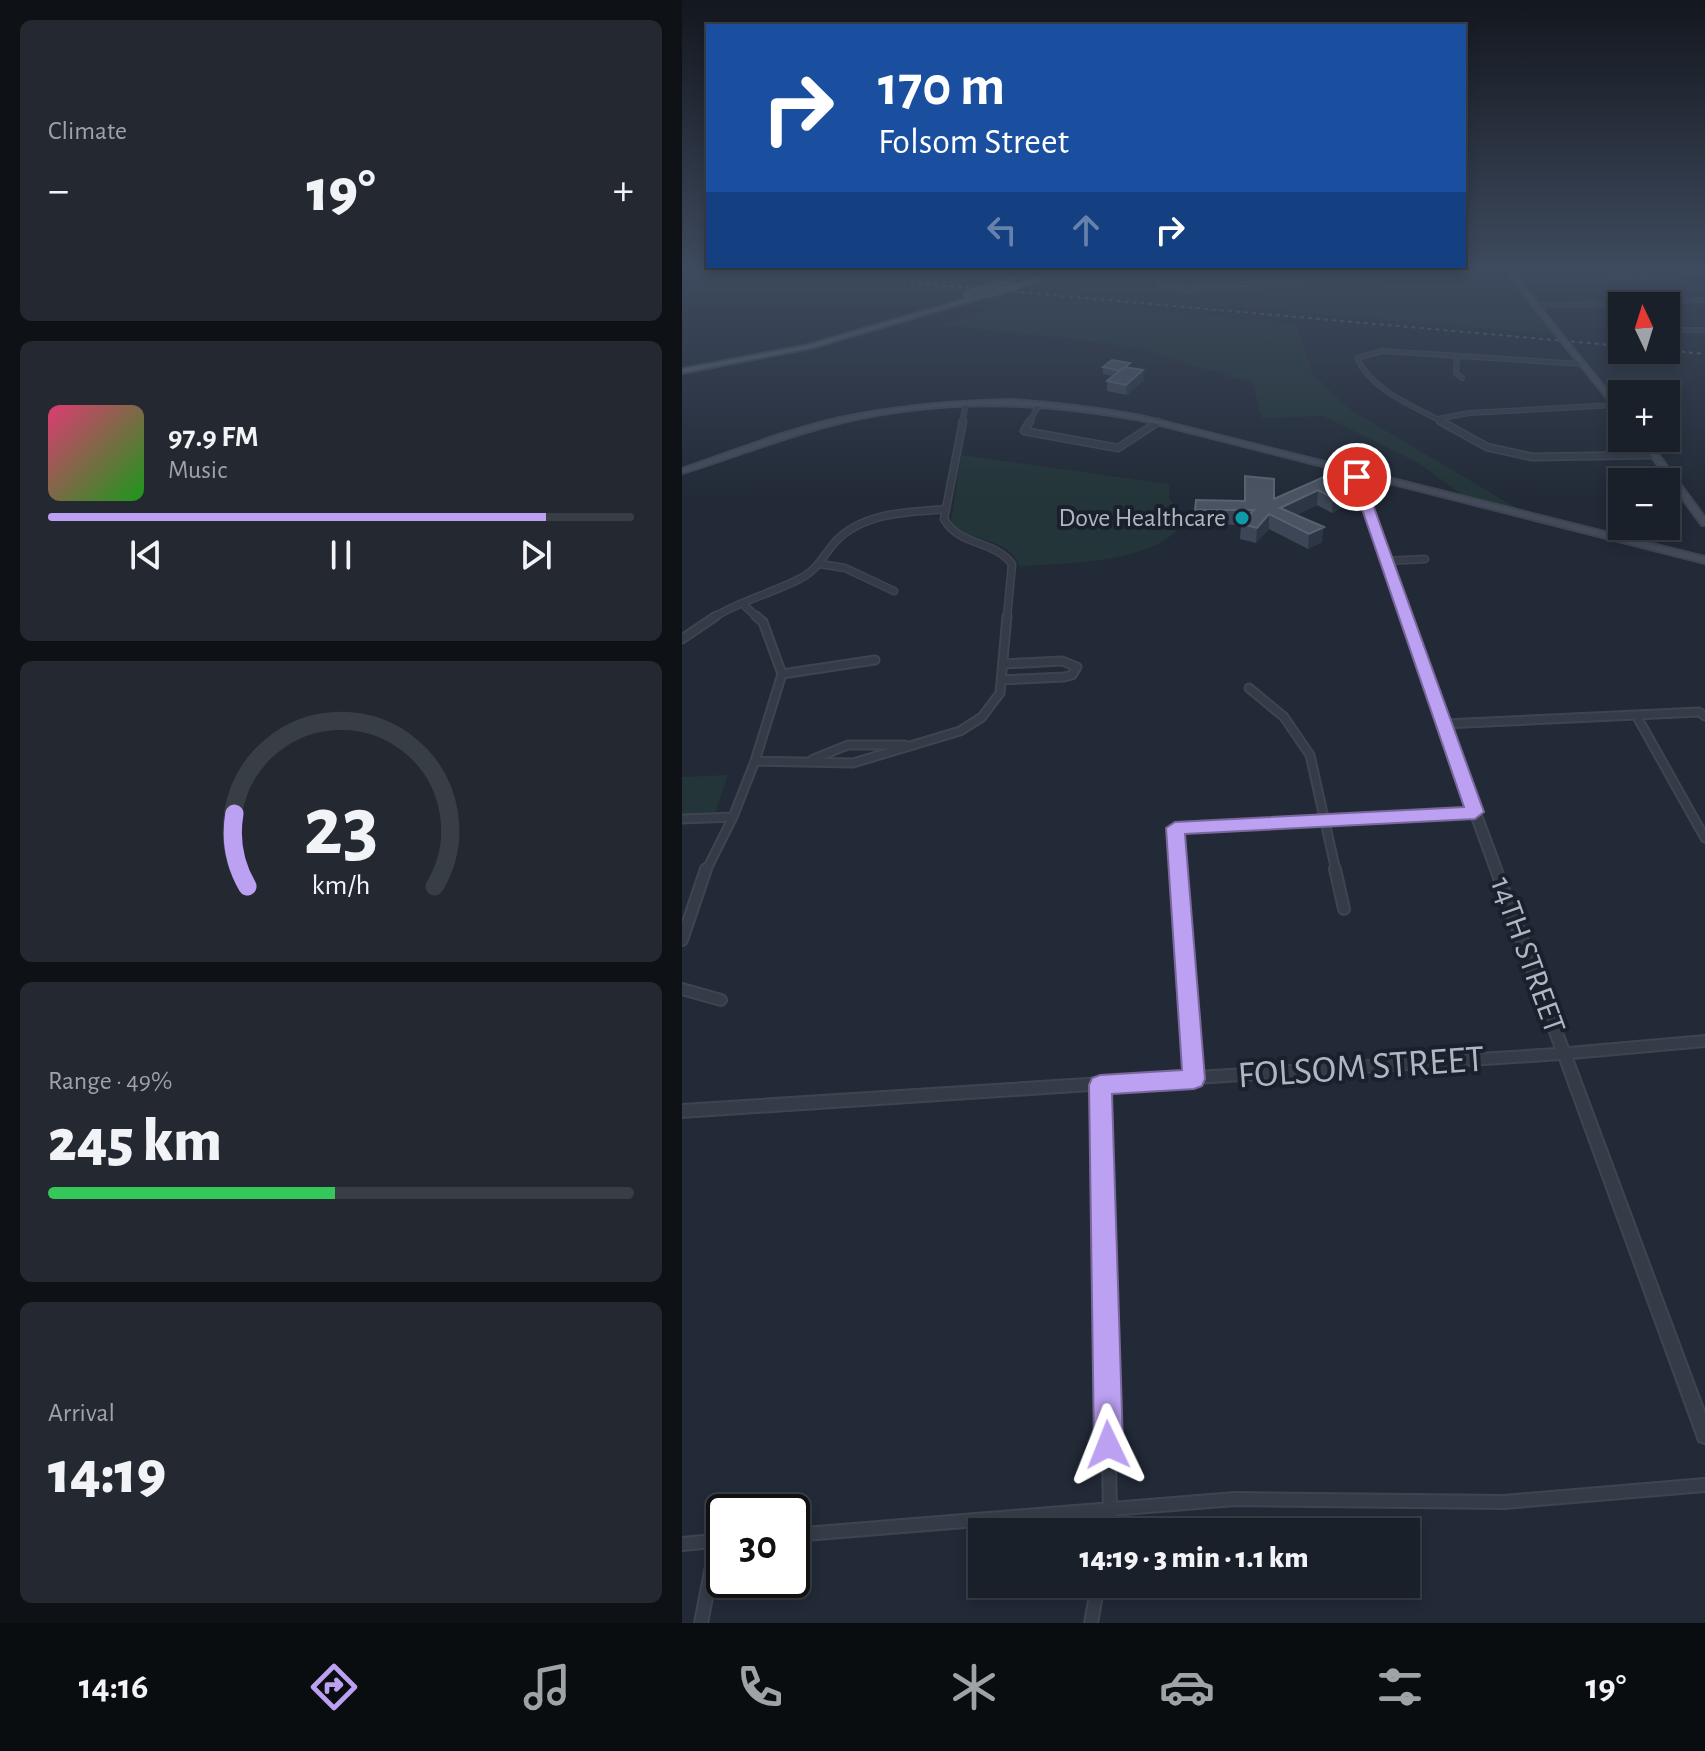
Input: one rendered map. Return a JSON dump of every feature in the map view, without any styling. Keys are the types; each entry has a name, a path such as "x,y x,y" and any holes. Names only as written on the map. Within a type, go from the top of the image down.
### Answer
{"main road":[{"path":"682,363 771,347"},
{"path":"682,371 810,347"},
{"path":"1569,347 1608,395"},
{"path":"682,471 798,431 842,420 910,408 966,403 1039,404 1105,411 1158,422 1705,560"},
{"path":"1653,452 1705,523"}],"street":[{"path":"1583,364 1382,351 1362,354 1357,358 1374,381 1487,447 1522,456 1655,455"},
{"path":"1457,357 1456,373 1462,378"},
{"path":"755,761 862,762 905,745 960,731 995,704 1004,664 1011,561 998,550 945,524 966,403"},
{"path":"1039,404 1024,431 1118,448 1158,422"},
{"path":"1438,419 1469,413 1608,405"},
{"name":"14TH STREET","path":"1361,473 1357,477 1475,812 1705,1435"},
{"path":"682,639 717,615 795,582 820,564 837,540 863,524 892,513 946,509"},
{"path":"1386,561 1425,559"},
{"path":"820,564 845,568 894,591"},
{"path":"682,940 709,861 733,817 755,761 782,674 763,622 743,604"},
{"path":"782,674 875,660"},
{"path":"1002,680 1064,677 1072,675 1077,667 1062,661 1004,664"},
{"path":"1249,688 1286,716 1310,755 1344,909"},
{"path":"1444,724 1702,714"},
{"path":"1636,715 1705,838"},
{"path":"813,760 848,745 905,745"},
{"path":"1194,1079 1175,828 1475,812"},
{"path":"682,819 733,817"},
{"path":"682,989 721,1000"},
{"name":"FOLSOM STREET","path":"682,1111 1565,1054 1705,1041"},
{"path":"1100,1085 1108,1518"},
{"path":"810,1533 1235,1499 1504,1502 1705,1485"},
{"path":"682,1544 706,1542"},
{"path":"701,1623 707,1598"},
{"path":"1091,1623 1095,1598"}],"shaded area":[{"path":"1123,347 1304,347 1313,374 1349,409 1520,510 1464,496 1417,462 1323,416 1261,418 1253,383"},
{"path":"961,455 1169,484 1169,498 1185,518 1174,533 1136,552 1085,562 1019,566 1008,550 968,534 951,523"},
{"path":"728,775 715,813 682,814 682,777"}],"building":[{"path":"1112,360 1130,363 1120,371 1103,367"},
{"path":"1124,367 1143,370 1126,385 1107,381"},
{"path":"1335,472 1345,476 1329,485 1344,493 1333,498 1318,490 1280,508 1324,527 1309,534 1269,514 1257,528 1241,524 1254,510 1195,510 1196,500 1245,501 1245,476 1274,479 1274,499"}],"railway":[{"path":"1680,352 1705,354"}],"place":[{"name":"Dove Healthcare","path":"1242,518"}],"route":[{"path":"1108,1445 1100,1085 1194,1079 1175,828 1475,812 1357,477"}]}
